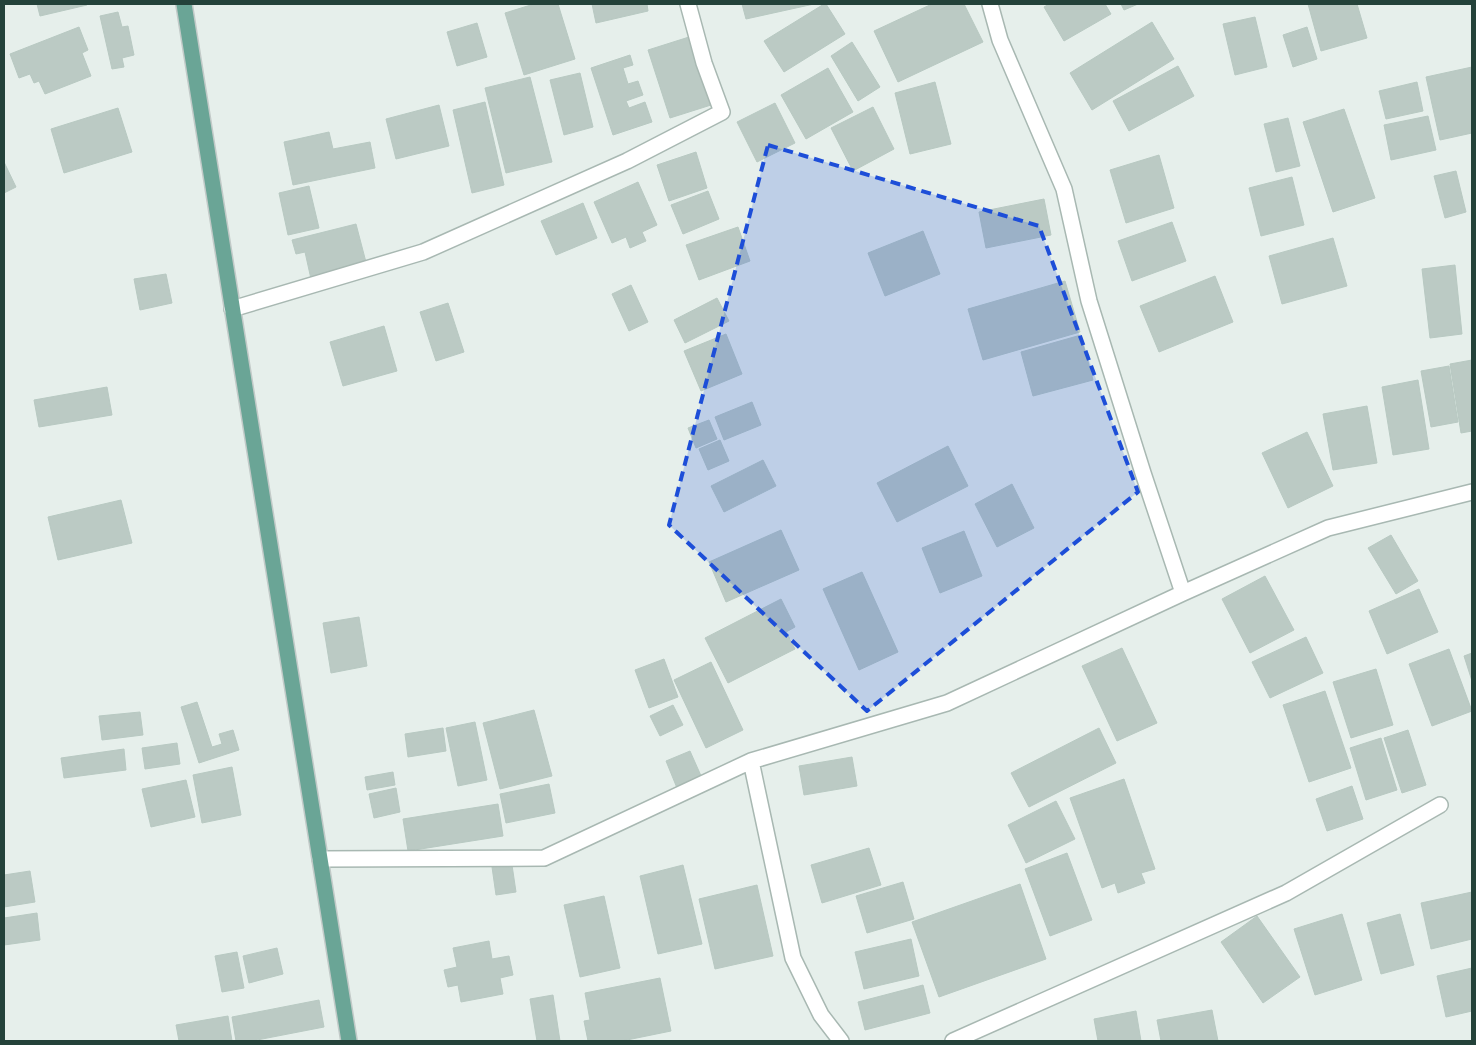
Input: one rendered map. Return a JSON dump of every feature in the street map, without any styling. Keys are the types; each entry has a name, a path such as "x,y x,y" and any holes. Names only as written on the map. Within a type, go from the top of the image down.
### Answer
{"main road":[{"path":"184,4 349,1041"}],"street":[{"path":"232,309 423,252 627,161 722,112 704,63 688,4"},
{"path":"990,4 1000,40 1064,189 1089,301 1183,593"},
{"path":"320,859 544,858 751,761 946,702 1328,528 1472,492"},
{"path":"751,761 793,958 821,1015 841,1041"},
{"path":"953,1041 1286,893 1440,805"}],"highlighted area":[{"path":"768,145 1039,226 1138,492 867,711 669,525"}],"building":[{"path":"37,4 87,4 87,5 40,16"},
{"path":"534,4 558,4 575,59 524,75 505,13"},
{"path":"592,4 647,4 648,11 596,23"},
{"path":"742,4 814,4 746,19"},
{"path":"826,4 845,34 784,72 764,41"},
{"path":"932,4 964,4 983,42 898,82 874,31"},
{"path":"1049,4 1105,4 1111,14 1064,41 1044,7"},
{"path":"1121,4 1138,4 1124,10"},
{"path":"1308,4 1357,4 1367,38 1321,51"},
{"path":"118,12 122,27 128,26 134,55 122,58 124,67 112,69 100,16"},
{"path":"1255,17 1267,67 1235,75 1223,24"},
{"path":"1152,22 1174,59 1092,110 1070,73"},
{"path":"477,23 487,57 457,66 447,32"},
{"path":"79,27 88,50 82,53 91,76 45,94 39,81 34,83 30,74 19,78 10,54"},
{"path":"1307,27 1317,59 1293,67 1283,35"},
{"path":"689,37 711,105 670,118 648,50"},
{"path":"852,42 880,87 858,101 831,56"},
{"path":"630,55 633,65 623,68 628,84 638,81 643,95 626,101 629,108 645,102 652,122 613,135 591,68"},
{"path":"1178,66 1194,96 1129,131 1113,101"},
{"path":"1472,67 1472,133 1440,140 1426,77"},
{"path":"828,68 853,112 806,139 781,95"},
{"path":"580,73 593,127 564,135 550,80"},
{"path":"530,77 552,162 506,173 485,88"},
{"path":"935,82 951,144 910,154 895,93"},
{"path":"1417,82 1423,111 1386,119 1379,91"},
{"path":"485,102 504,185 472,193 453,110"},
{"path":"775,103 795,143 757,162 737,122"},
{"path":"439,105 449,146 396,159 386,119"},
{"path":"873,107 894,149 853,171 831,128"},
{"path":"118,108 132,152 64,173 51,129"},
{"path":"1344,109 1375,198 1333,212 1303,122"},
{"path":"1428,116 1436,150 1391,160 1384,125"},
{"path":"1288,118 1300,166 1276,172 1264,124"},
{"path":"329,132 333,149 370,142 375,168 293,185 284,142"},
{"path":"696,152 707,188 669,201 657,165"},
{"path":"1159,155 1174,208 1126,223 1110,170"},
{"path":"4,162 16,187 4,193"},
{"path":"1456,171 1466,212 1445,218 1434,176"},
{"path":"1292,177 1304,225 1261,236 1249,188"},
{"path":"638,182 657,225 642,232 646,241 630,248 626,237 612,243 594,202"},
{"path":"309,186 319,228 288,235 279,193"},
{"path":"708,191 719,219 683,234 671,205"},
{"path":"1044,199 1051,235 986,248 979,212"},
{"path":"583,203 597,238 556,255 541,221"},
{"path":"1172,222 1186,261 1132,281 1118,241"},
{"path":"356,224 367,266 311,279 305,252 296,254 292,240"},
{"path":"738,227 750,261 699,280 686,245"},
{"path":"923,231 940,274 885,296 868,253"},
{"path":"1333,238 1347,286 1282,304 1269,256"},
{"path":"1455,265 1462,334 1430,338 1422,269"},
{"path":"166,274 172,303 140,310 134,279"},
{"path":"1215,276 1233,322 1159,352 1140,306"},
{"path":"1065,281 1080,332 983,360 968,309"},
{"path":"631,285 648,322 629,331 612,294"},
{"path":"717,298 729,321 685,343 674,320"},
{"path":"448,303 464,352 436,361 420,312"},
{"path":"384,326 397,371 343,386 330,342"},
{"path":"726,334 742,374 701,391 684,351"},
{"path":"1081,335 1093,380 1033,396 1021,352"},
{"path":"1472,360 1472,431 1461,433 1450,364"},
{"path":"1449,366 1458,422 1431,427 1421,371"},
{"path":"1418,380 1429,449 1393,455 1382,387"},
{"path":"107,387 112,415 39,427 34,400"},
{"path":"752,402 761,425 724,440 715,417"},
{"path":"1367,406 1377,463 1333,470 1323,414"},
{"path":"709,420 717,439 696,448 688,428"},
{"path":"1307,432 1333,486 1288,508 1262,453"},
{"path":"720,440 729,461 708,470 699,449"},
{"path":"948,446 968,486 897,522 877,483"},
{"path":"763,460 776,486 724,512 711,486"},
{"path":"1012,484 1034,528 997,547 975,504"},
{"path":"121,500 132,543 58,560 48,517"},
{"path":"781,530 799,570 726,602 709,562"},
{"path":"964,531 982,576 940,593 922,548"},
{"path":"1391,535 1418,581 1396,594 1368,548"},
{"path":"862,572 898,652 859,670 823,589"},
{"path":"1265,576 1294,630 1250,653 1222,599"},
{"path":"1419,589 1438,632 1387,654 1369,611"},
{"path":"781,599 795,627 786,632 795,649 728,683 705,638"},
{"path":"359,617 367,666 331,673 323,623"},
{"path":"1306,637 1323,673 1270,698 1252,662"},
{"path":"1122,648 1157,723 1117,741 1082,666"},
{"path":"1449,649 1472,711 1432,726 1409,664"},
{"path":"1472,653 1472,681 1464,656"},
{"path":"664,659 678,697 649,708 635,670"},
{"path":"711,662 743,730 706,748 674,680"},
{"path":"1376,669 1393,725 1351,738 1333,682"},
{"path":"1325,691 1351,768 1309,782 1283,705"},
{"path":"197,702 212,747 222,744 219,734 233,730 239,750 199,763 181,707"},
{"path":"673,705 683,725 660,736 650,716"},
{"path":"534,710 552,776 500,789 483,723"},
{"path":"140,712 143,735 102,740 99,716"},
{"path":"475,722 487,780 458,786 446,728"},
{"path":"443,728 446,751 408,757 405,734"},
{"path":"1099,728 1116,763 1029,807 1011,773"},
{"path":"1408,730 1426,785 1402,793 1384,738"},
{"path":"1381,738 1397,790 1366,800 1350,748"},
{"path":"177,743 180,764 145,769 142,748"},
{"path":"124,749 126,770 64,778 61,758"},
{"path":"690,751 702,778 677,788 666,761"},
{"path":"852,757 857,786 804,795 799,766"},
{"path":"232,767 241,815 202,823 193,775"},
{"path":"393,772 395,785 367,790 365,777"},
{"path":"1124,779 1155,869 1141,873 1145,883 1118,893 1115,883 1102,888 1070,798"},
{"path":"186,780 195,817 151,827 142,789"},
{"path":"549,784 555,813 506,823 500,794"},
{"path":"1352,786 1363,819 1327,831 1316,799"},
{"path":"396,788 400,812 374,818 369,794"},
{"path":"1056,801 1075,839 1026,863 1008,825"},
{"path":"498,804 503,836 408,851 403,819"},
{"path":"869,848 881,885 822,903 811,865"},
{"path":"1067,853 1092,920 1050,936 1025,869"},
{"path":"512,865 516,892 496,895 492,867"},
{"path":"683,865 702,944 658,954 640,876"},
{"path":"30,871 35,902 4,907 4,875"},
{"path":"903,882 914,919 867,933 856,896"},
{"path":"1020,884 1046,959 939,997 912,922"},
{"path":"757,885 773,956 715,969 699,899"},
{"path":"1472,892 1472,939 1431,949 1421,903"},
{"path":"604,896 620,968 580,977 564,905"},
{"path":"37,913 40,940 4,945 4,918"},
{"path":"1342,914 1362,980 1315,995 1294,929"},
{"path":"1400,914 1414,965 1381,974 1367,923"},
{"path":"1257,916 1300,977 1263,1003 1221,942"},
{"path":"911,939 919,976 864,989 855,952"},
{"path":"489,941 492,959 509,956 513,975 500,978 503,994 461,1002 458,985 448,987 444,970 457,967 453,948"},
{"path":"277,948 283,974 249,983 243,956"},
{"path":"237,952 244,988 222,992 215,956"},
{"path":"1472,968 1472,1011 1446,1017 1437,976"},
{"path":"660,978 671,1031 622,1041 588,1041 584,1021 590,1020 585,993"},
{"path":"923,985 930,1013 865,1030 858,1002"},
{"path":"553,995 560,1041 537,1041 530,999"},
{"path":"319,1000 324,1027 252,1041 236,1041 232,1017"},
{"path":"1212,1010 1218,1041 1161,1041 1157,1020"},
{"path":"1136,1011 1141,1041 1098,1041 1094,1019"},
{"path":"228,1016 232,1041 179,1041 176,1025"}]}
